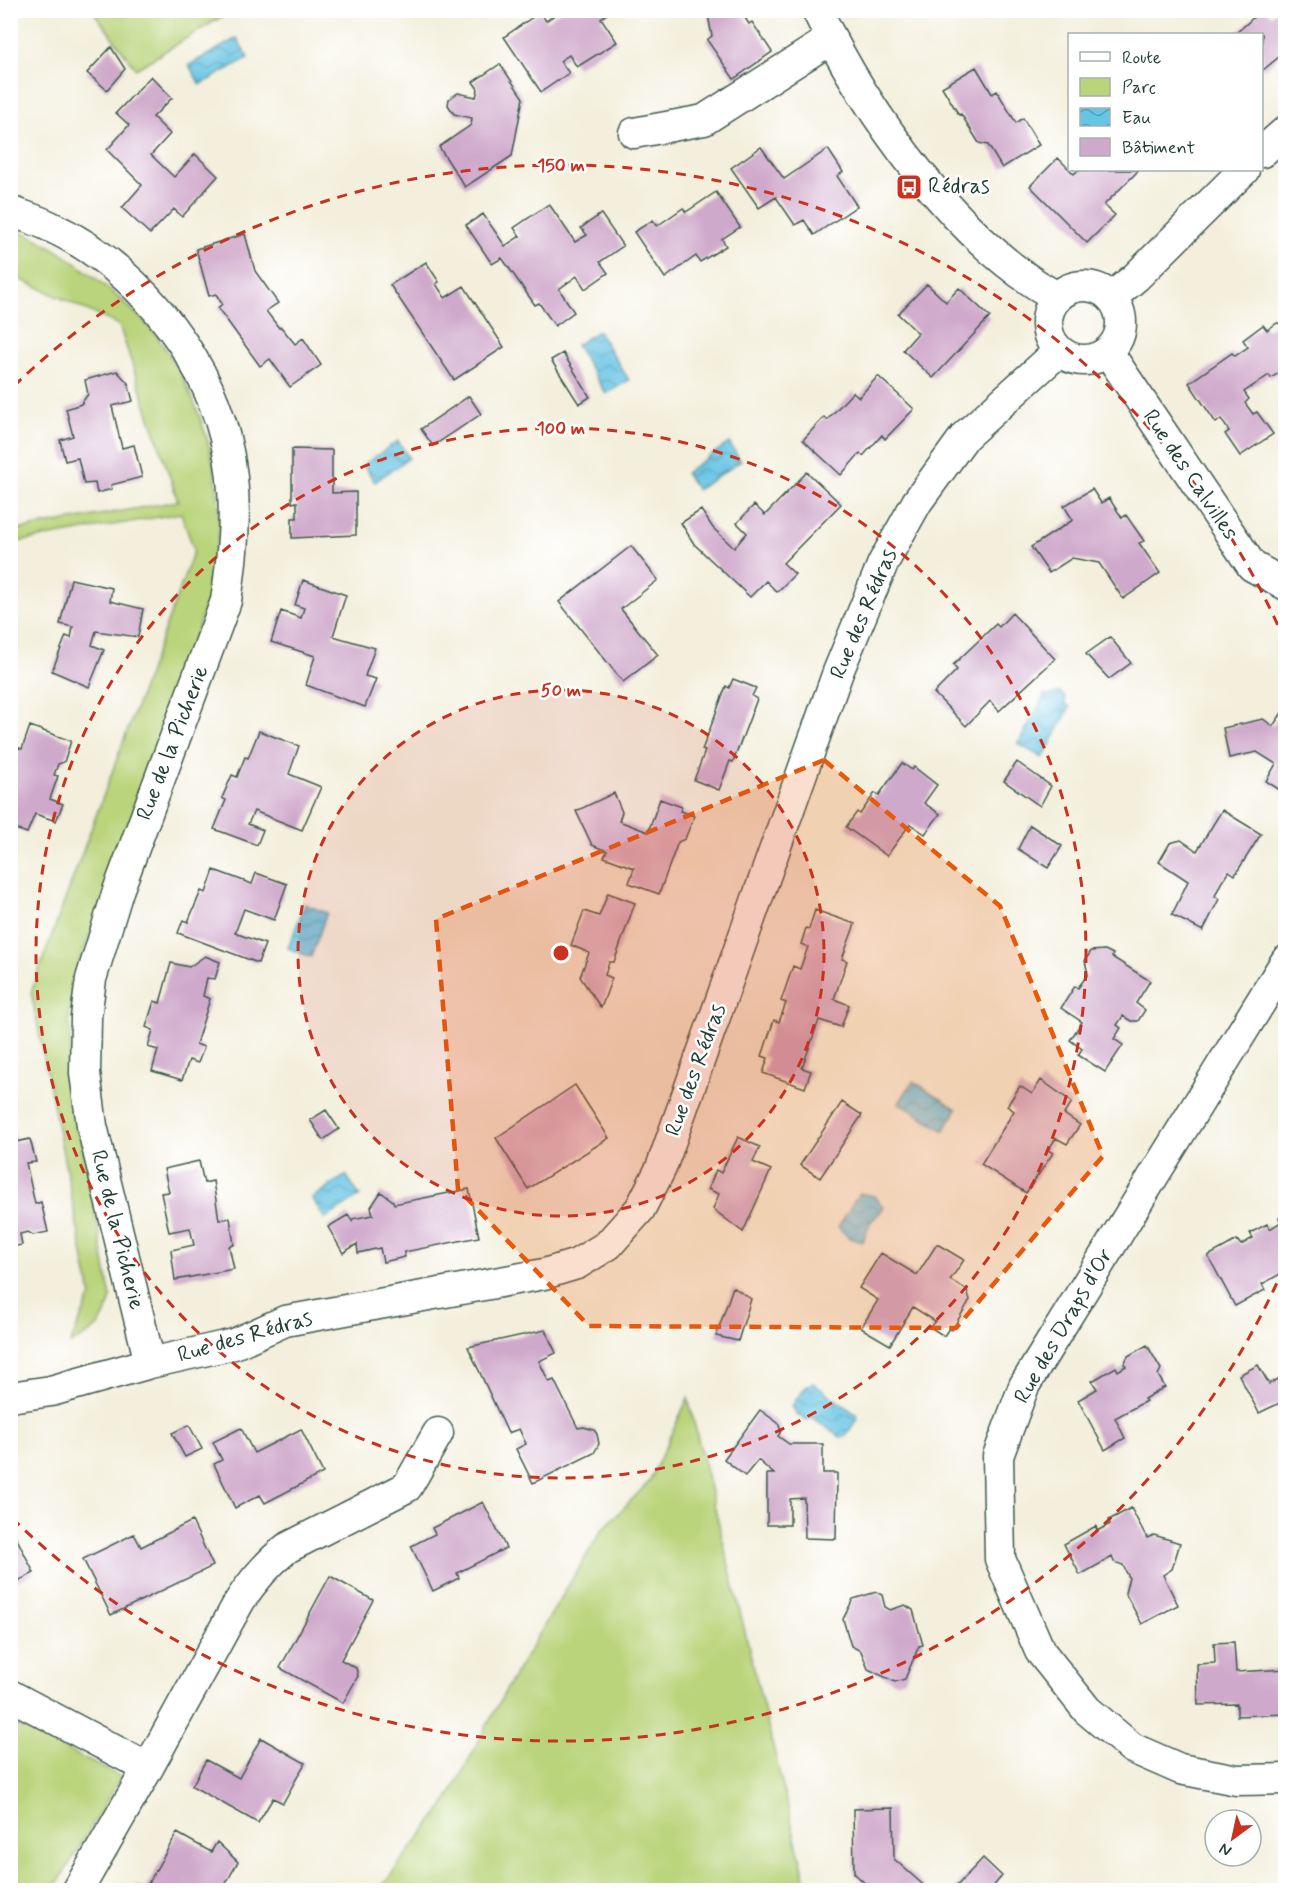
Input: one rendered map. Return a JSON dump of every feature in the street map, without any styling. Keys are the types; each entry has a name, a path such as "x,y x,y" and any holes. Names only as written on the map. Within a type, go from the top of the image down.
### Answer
{"street":[{"path":"817,10 831,39 872,108 960,220 1004,261 1057,297"},
{"path":"634,133 704,120 831,39"},
{"path":"1263,151 1286,131"},
{"path":"1112,297 1136,277 1243,171"},
{"name":"Rue de la Picherie","path":"10,211 50,226 89,249 132,283 165,317 188,352 208,389 225,438 231,474 234,542 225,601 118,891 91,980 86,1017 86,1073 92,1126 150,1363"},
{"path":"1078,285 1090,285 1112,297 1119,307 1122,319 1121,332 1116,343 1108,352 1089,360 1068,357 1059,351 1052,342 1047,318 1050,307 1057,297 1067,289 1078,285"},
{"name":"Rue des Rédras","path":"10,1397 51,1391 150,1363 234,1344 285,1321 544,1274 577,1264 608,1245 640,1209 661,1167 838,672 883,563 917,502 965,436 1059,351"},
{"name":"Rue des Calvilles","path":"1108,352 1252,566 1286,585"},
{"name":"Rue des Draps d'Or","path":"1286,961 1024,1386 998,1456 1000,1559 1040,1651 1087,1710 1132,1748 1180,1768 1237,1780 1286,1779"},
{"path":"78,1890 254,1578 287,1548 407,1487 438,1433"},
{"path":"10,1695 148,1768"}],"highlighted area":[{"path":"824,760 1000,906 1103,1156 956,1328 589,1326 458,1189 436,919"}],"green space":[{"path":"93,11 231,11 136,69"},
{"path":"11,227 39,240 77,264 130,308 156,335 181,374 200,417 213,463 219,509 217,545 206,604 94,924 74,974 69,1013 76,1109 111,1298 105,1315 97,1327 70,1344 91,1295 31,992 194,550 181,513 11,543 11,531 178,501 119,325 11,275"},
{"path":"688,1398 808,1890 379,1890 445,1805 509,1684 602,1530 649,1482"},
{"path":"11,1722 121,1777 59,1881 44,1890 11,1890"}],"water":[{"path":"237,38 248,58 200,85 189,65"},
{"path":"598,331 629,380 606,394 576,345"},
{"path":"398,441 409,458 375,482 363,465"},
{"path":"729,443 741,461 697,490 685,473"},
{"path":"1061,693 1065,698 1065,704 1070,707 1043,758 1018,744 1045,694 1050,696"},
{"path":"305,904 327,913 311,957 288,948"},
{"path":"913,1081 957,1109 944,1131 899,1103"},
{"path":"346,1175 360,1196 325,1219 312,1198"},
{"path":"859,1193 874,1196 884,1208 870,1223 863,1242 849,1238 838,1227"},
{"path":"813,1383 857,1415 858,1418 842,1438 811,1417 807,1420 797,1415 792,1406 804,1389"}],"building":[{"path":"562,10 613,10 601,18 617,42 577,67 569,55 560,61 569,73 541,92 504,37 540,12 546,21"},
{"path":"707,10 739,10 740,16 743,15 749,24 752,22 772,52 734,79 707,40 712,36"},
{"path":"1262,10 1266,10 1271,16 1277,10 1286,10 1286,51 1263,70 1263,33 1236,33"},
{"path":"111,47 125,69 107,90 87,73"},
{"path":"500,64 523,98 512,156 465,187 439,147 471,125 472,118 454,114 448,105 449,99 458,93 476,97 478,89 473,82"},
{"path":"976,67 992,94 997,91 1016,123 1023,118 1039,145 1002,168 988,145 979,143 942,87"},
{"path":"151,76 172,98 153,117 170,134 151,155 174,177 195,154 218,176 182,217 174,209 150,234 122,208 142,185 107,150 129,125 116,113"},
{"path":"761,147 784,179 828,149 843,172 837,176 857,206 814,235 804,220 795,225 776,197 759,208 731,168"},
{"path":"1058,158 1068,168 1068,171 1074,174 1077,171 1138,171 1104,205 1115,215 1087,243 1030,186"},
{"path":"716,192 740,227 722,239 726,246 700,262 696,256 665,278 634,232 653,220 657,226 683,208 686,212"},
{"path":"549,204 575,242 587,235 581,228 601,214 623,246 600,262 608,273 585,289 577,276 559,289 574,312 555,326 539,303 535,305 502,258 492,264 466,225 483,214 505,246 520,236 514,228"},
{"path":"245,234 255,271 278,303 266,311 295,344 303,338 321,365 290,387 270,359 260,366 218,308 222,304 216,294 209,296 196,249"},
{"path":"426,262 439,282 436,284 445,298 464,286 504,347 454,380 390,285"},
{"path":"927,284 946,302 959,288 990,317 933,378 903,350 918,333 898,314"},
{"path":"1277,323 1286,325 1286,368 1271,378 1269,375 1244,392 1249,399 1245,403 1253,414 1257,412 1273,434 1240,456 1225,434 1229,431 1221,419 1216,423 1189,383 1232,353 1235,356 1248,347 1243,340 1263,325 1267,330"},
{"path":"563,353 590,397 579,404 551,360"},
{"path":"117,371 128,383 133,401 112,406 122,448 134,445 142,477 111,485 112,489 97,493 95,483 84,484 78,458 65,461 60,440 73,436 66,409 81,404 88,394 85,380"},
{"path":"878,376 914,409 885,439 882,435 863,456 860,453 841,475 803,440 824,417 827,420 853,392 859,397"},
{"path":"469,396 481,414 433,446 421,429"},
{"path":"292,449 332,450 332,493 356,492 356,535 292,538 292,518 297,518 297,502 292,503"},
{"path":"807,472 841,504 783,563 795,574 777,592 766,581 750,597 694,544 681,523 701,510 713,528 734,548 747,533 737,523 754,505 765,515"},
{"path":"1092,489 1101,503 1109,498 1122,518 1126,515 1144,541 1139,543 1160,573 1123,599 1099,563 1072,558 1049,573 1031,547 1073,520 1064,506"},
{"path":"631,546 658,580 621,609 658,655 623,682 559,602"},
{"path":"71,579 112,588 110,601 143,609 138,637 96,631 92,645 104,650 89,687 52,671 66,636 71,638 73,627 60,624"},
{"path":"303,580 346,595 333,636 375,648 365,676 376,679 365,707 306,685 315,656 271,642 281,611 301,618 304,608 295,605"},
{"path":"1012,613 1055,659 999,711 990,701 966,726 934,693 957,670 953,665 996,624 999,627"},
{"path":"1110,637 1131,663 1109,679 1086,654"},
{"path":"733,679 756,688 752,696 757,699 733,762 730,761 719,790 694,780 705,751 702,750 726,686 729,688"},
{"path":"1286,707 1286,794 1266,781 1276,764 1257,752 1229,758 1223,728 1263,719 1273,726"},
{"path":"30,726 71,741 64,762 58,764 54,775 58,776 50,799 63,804 56,821 35,814 27,833 10,827 10,745 22,749"},
{"path":"259,731 299,746 289,774 321,787 302,830 254,811 248,824 263,830 257,845 214,829 226,800 222,798 232,775 237,777"},
{"path":"1017,762 1051,786 1040,806 1004,781"},
{"path":"902,763 912,770 914,767 937,785 924,803 940,814 925,834 910,824 887,856 846,827 857,812 860,814 875,793 879,795"},
{"path":"614,793 622,812 619,821 648,832 660,799 682,807 680,811 694,816 685,839 678,842 659,894 629,883 634,868 604,857 607,851 592,845 576,811"},
{"path":"1222,810 1261,834 1235,875 1229,871 1221,883 1215,896 1219,899 1203,931 1172,915 1188,881 1159,862 1170,843 1181,840 1197,851"},
{"path":"1030,825 1062,846 1048,868 1018,849"},
{"path":"214,870 252,884 256,873 287,884 274,920 244,909 235,933 265,944 258,963 178,933 183,920 188,922 201,891 206,893"},
{"path":"608,893 635,903 614,962 609,962 605,975 612,978 601,1008 580,977 589,953 571,945 584,911 599,916"},
{"path":"815,910 855,924 842,959 847,961 834,999 849,1005 841,1027 819,1020 802,1068 811,1071 805,1088 763,1073 768,1058 762,1056 774,1020 779,1022 786,1003 781,1001 793,966 800,969 808,947 801,944"},
{"path":"1105,950 1150,981 1136,1003 1145,1010 1138,1021 1131,1021 1123,1016 1117,1025 1121,1028 1114,1039 1123,1045 1105,1072 1078,1055 1082,1049 1070,1040 1082,1022 1061,1008 1075,986 1078,988 1088,974 1085,961 1091,951"},
{"path":"205,956 220,962 215,979 207,978 203,996 210,999 196,1044 204,1047 198,1063 189,1060 182,1080 152,1071 158,1050 148,1047 153,1030 146,1027 154,1001 160,1003 171,963 189,967"},
{"path":"1041,1080 1072,1102 1064,1114 1080,1125 1067,1144 1056,1138 1048,1150 1053,1153 1026,1193 981,1164 1014,1111 1007,1106 1020,1086 1032,1094"},
{"path":"575,1085 609,1138 528,1189 496,1138"},
{"path":"842,1102 862,1115 820,1178 800,1165"},
{"path":"326,1110 339,1129 323,1140 310,1120"},
{"path":"11,1122 16,1142 30,1139 36,1162 26,1163 35,1204 41,1202 48,1232 33,1235 28,1232 20,1234 22,1245 10,1247"},
{"path":"738,1137 760,1147 753,1162 771,1170 743,1232 713,1209 719,1194 708,1189 716,1170 721,1173"},
{"path":"199,1161 204,1183 213,1181 219,1220 230,1218 234,1245 229,1246 234,1269 175,1280 171,1250 194,1245 190,1228 169,1232 161,1193 169,1192 164,1169"},
{"path":"469,1189 479,1237 404,1252 405,1257 383,1262 380,1248 358,1253 357,1244 343,1253 328,1227 348,1215 352,1221 352,1219 373,1215 371,1207 381,1192 394,1204"},
{"path":"1286,1214 1286,1271 1262,1284 1265,1290 1235,1306 1208,1256 1237,1240 1241,1245 1253,1238 1250,1233 1267,1224 1270,1229 1281,1222 1279,1218"},
{"path":"937,1244 964,1260 950,1280 967,1290 970,1300 952,1330 949,1328 944,1336 930,1327 935,1321 913,1307 890,1345 861,1328 878,1300 859,1288 881,1253 917,1275"},
{"path":"733,1287 751,1299 738,1341 716,1336"},
{"path":"545,1330 556,1353 539,1361 549,1382 554,1380 578,1428 594,1430 599,1444 594,1453 533,1483 516,1449 526,1444 519,1429 508,1433 468,1347"},
{"path":"1147,1345 1161,1369 1158,1375 1165,1387 1144,1399 1146,1401 1115,1418 1125,1438 1105,1450 1078,1400 1097,1389 1092,1381 1116,1367 1118,1371 1126,1366 1124,1364 1128,1356"},
{"path":"1258,1365 1269,1384 1280,1378 1286,1389 1286,1400 1259,1413 1239,1375"},
{"path":"760,1410 778,1423 781,1431 778,1436 789,1444 823,1444 823,1473 837,1473 836,1539 805,1538 804,1498 790,1499 790,1525 767,1525 767,1474 774,1474 758,1460 745,1476 724,1459"},
{"path":"189,1425 202,1449 185,1457 172,1433"},
{"path":"241,1428 254,1453 301,1429 323,1473 265,1503 260,1495 235,1508 214,1464 222,1460 213,1442"},
{"path":"483,1502 506,1548 457,1573 459,1578 433,1591 411,1546 435,1534 432,1528"},
{"path":"1131,1508 1147,1538 1154,1535 1180,1543 1172,1569 1163,1575 1178,1605 1142,1624 1125,1593 1129,1578 1123,1565 1114,1562 1112,1557 1080,1575 1064,1544 1096,1526 1097,1531 1110,1524 1109,1520"},
{"path":"192,1521 213,1566 111,1615 83,1559 134,1534 141,1547"},
{"path":"10,1525 34,1573 10,1585"},
{"path":"330,1576 373,1600 341,1660 356,1668 358,1676 343,1703 280,1668"},
{"path":"876,1592 882,1595 885,1607 890,1610 905,1605 913,1610 923,1645 919,1646 905,1679 895,1682 868,1669 861,1651 851,1646 843,1619 853,1599"},
{"path":"1234,1642 1236,1672 1286,1669 1286,1714 1237,1716 1237,1704 1198,1705 1197,1664 1215,1663 1214,1643"},
{"path":"261,1738 305,1763 283,1803 273,1798 258,1823 192,1786 206,1760 239,1778"},
{"path":"893,1808 894,1859 929,1890 872,1890 854,1873 853,1809"},
{"path":"177,1833 211,1852 217,1842 238,1862 222,1890 134,1890 137,1885 145,1889"},
{"path":"983,1858 1002,1876 990,1890 953,1890"},
{"path":"1269,1885 1270,1890 1246,1890 1245,1886"}],"place":[{"name":"Rédras","path":"909,187"}]}
